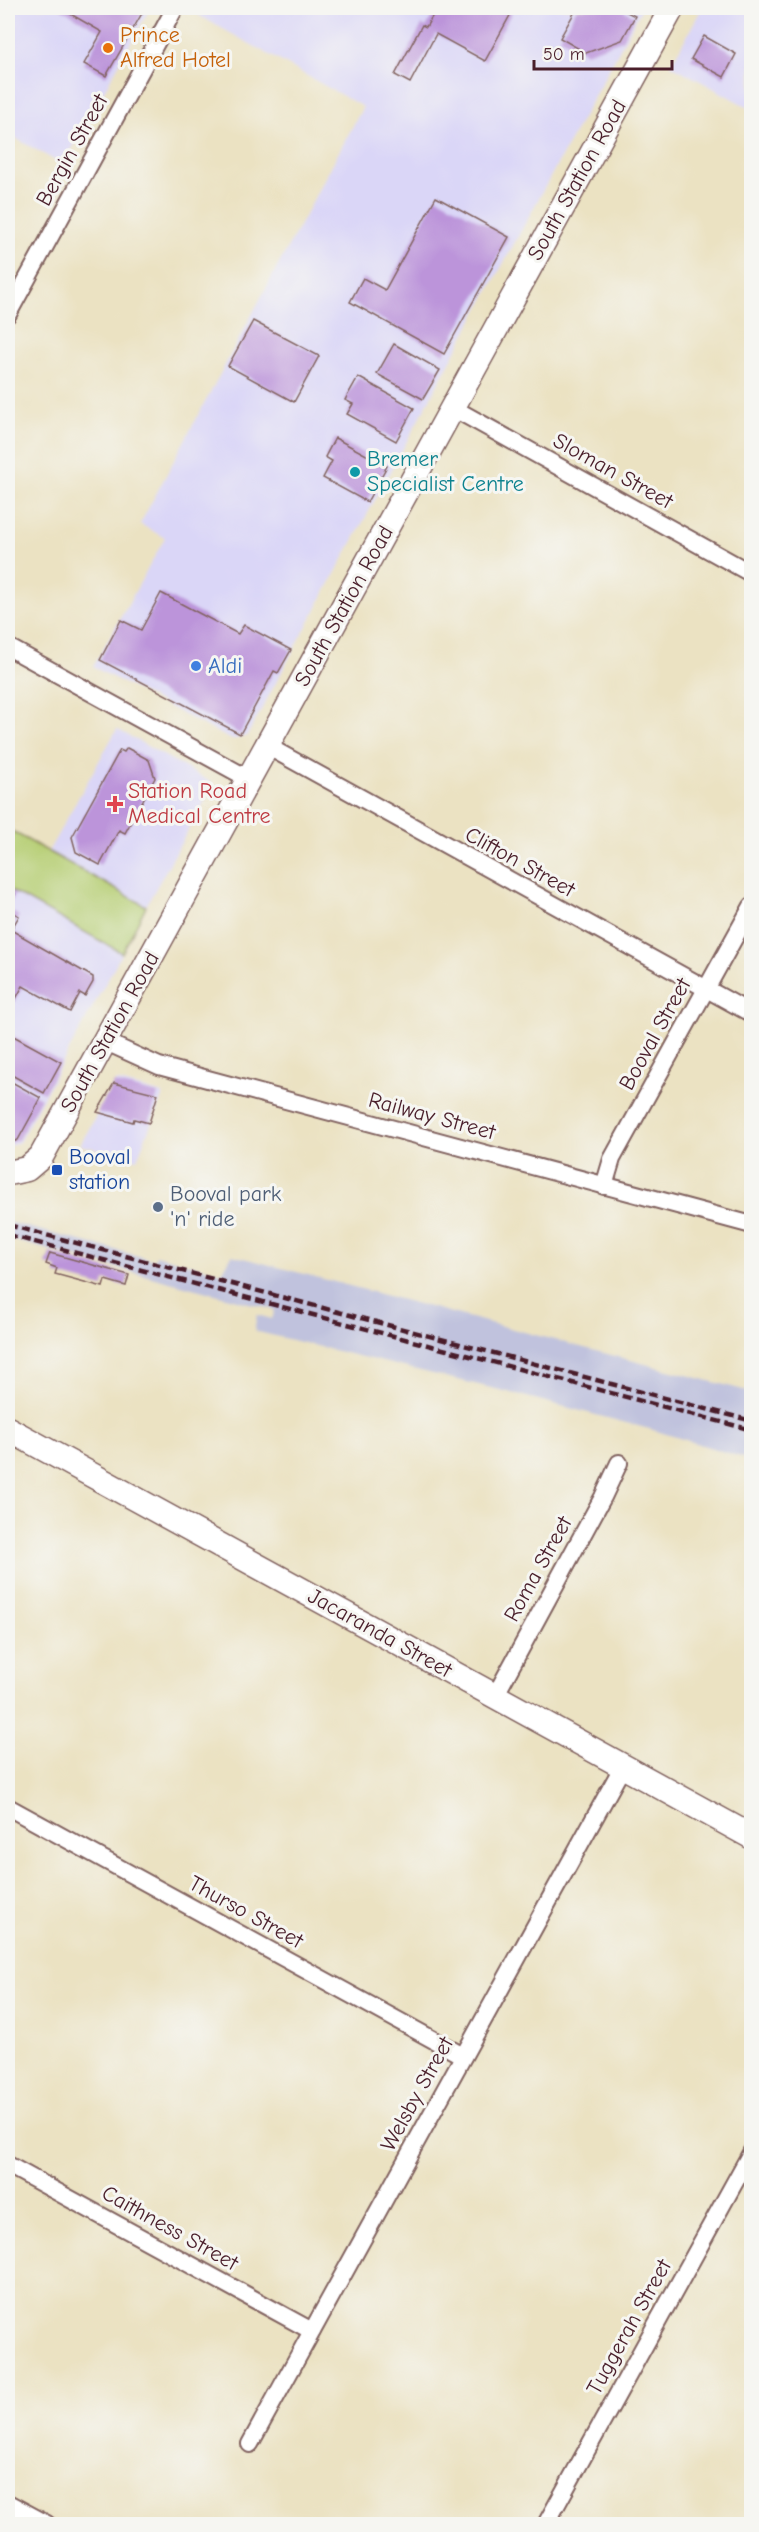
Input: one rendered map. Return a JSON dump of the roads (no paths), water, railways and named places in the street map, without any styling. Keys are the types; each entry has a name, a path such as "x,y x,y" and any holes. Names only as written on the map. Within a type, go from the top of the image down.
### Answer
{"street":[{"name":"Bergin Street","path":"8,314 175,8"},
{"name":"South Station Road","path":"17,1171 41,1157 672,8"},
{"name":"Sloman Street","path":"453,408 752,574"},
{"path":"8,647 249,779"},
{"name":"Clifton Street","path":"267,746 752,1014"},
{"name":"Booval Street","path":"604,1186 612,1159 752,906"},
{"name":"Railway Street","path":"104,1041 159,1066 752,1225"},
{"name":"Jacaranda Street","path":"8,1429 752,1837"},
{"name":"Roma Street","path":"495,1695 603,1497 619,1463"},
{"name":"Welsby Street","path":"250,2444 623,1766"},
{"name":"Thurso Street","path":"8,1807 463,2056"},
{"name":"Tuggerah Street","path":"546,2524 752,2151"},
{"name":"Caithness Street","path":"8,2165 312,2331"},
{"path":"8,2503 47,2524"}],"railway":[{"path":"8,1225 752,1421"},
{"path":"8,1235 752,1430"}],"place":[{"name":"Prince Alfred Hotel","path":"108,48"},
{"name":"Bremer Specialist Centre","path":"355,472"},
{"name":"Aldi","path":"196,666"},
{"name":"Station Road Medical Centre","path":"115,804"},
{"name":"Booval station","path":"57,1170"},
{"name":"Booval park 'n' ride","path":"158,1207"}]}
